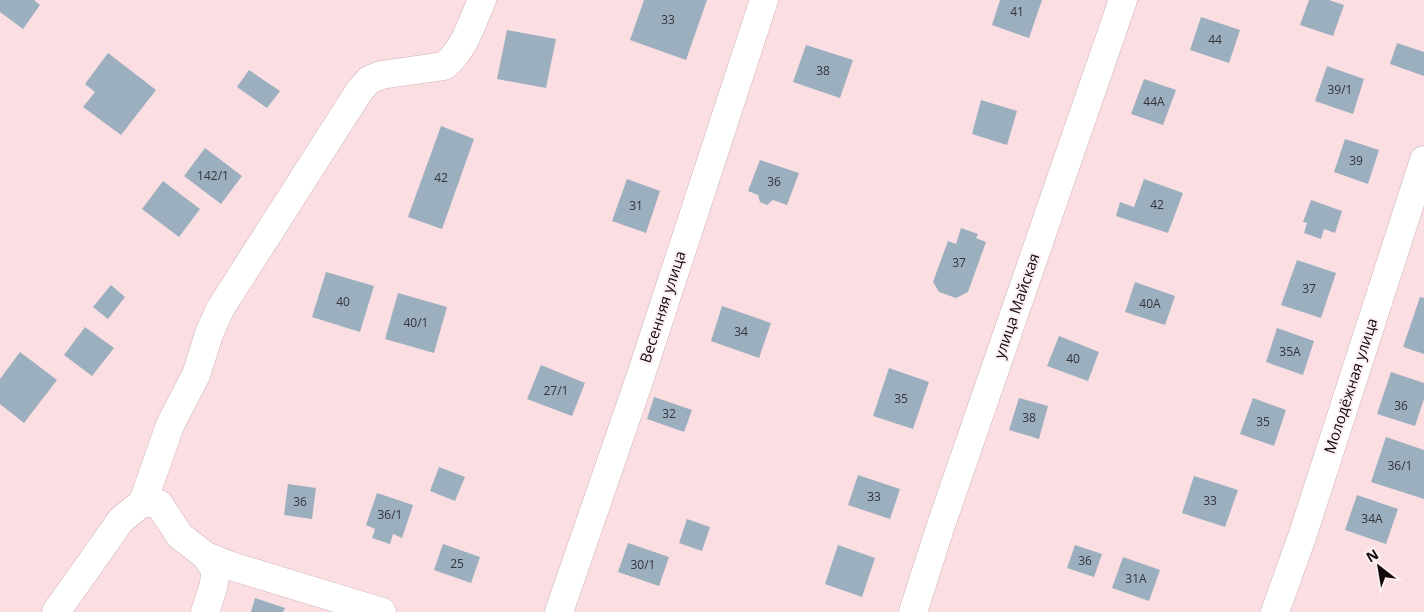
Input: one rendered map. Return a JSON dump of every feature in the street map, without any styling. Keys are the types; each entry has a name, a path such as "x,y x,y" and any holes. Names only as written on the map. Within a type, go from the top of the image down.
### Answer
{"street":[{"path":"56,612 121,520 143,502 170,425 196,375 209,334 220,309 360,90 369,80 381,75 444,66 460,48 482,0"},
{"name":"Весенняя улица","path":"559,612 640,378 764,0"},
{"name":"улица Майская","path":"913,612 941,525 1122,0"},
{"name":"Молодёжная улица","path":"1275,612 1306,525 1424,160"},
{"path":"143,502 159,504 180,536 206,556 231,566 382,612"},
{"path":"205,612 213,588 216,571 206,556"}],"building":[{"path":"0,0 34,0 40,5 23,29 0,12"},
{"path":"644,0 707,0 686,60 630,40"},
{"path":"1000,0 1042,0 1029,38 992,25"},
{"path":"1309,0 1329,0 1344,5 1333,36 1300,25"},
{"path":"1201,17 1240,30 1229,63 1190,50"},
{"path":"507,30 556,39 546,88 497,79"},
{"path":"1397,43 1424,52 1424,76 1390,64"},
{"path":"806,45 853,60 840,98 793,82"},
{"path":"108,53 156,90 121,135 83,107 95,92 85,84"},
{"path":"1327,66 1364,79 1353,114 1315,101"},
{"path":"249,70 280,91 267,108 237,87"},
{"path":"1144,79 1176,90 1163,125 1131,114"},
{"path":"981,100 1017,111 1007,145 972,134"},
{"path":"441,126 474,139 442,229 408,217"},
{"path":"1345,139 1379,150 1368,184 1334,172"},
{"path":"205,148 242,176 221,204 184,176"},
{"path":"760,160 799,173 787,205 773,200 767,205 760,202 758,195 748,191"},
{"path":"627,179 660,191 646,233 612,221"},
{"path":"1144,179 1183,193 1168,233 1116,216 1120,202 1134,207"},
{"path":"163,181 200,209 179,237 142,209"},
{"path":"1311,200 1342,211 1335,233 1324,229 1321,239 1304,233 1307,223 1303,222"},
{"path":"961,228 978,234 976,238 986,242 968,292 956,298 939,292 933,282 948,241 956,244"},
{"path":"1297,260 1336,273 1321,318 1281,305"},
{"path":"326,272 374,286 360,332 312,317"},
{"path":"1135,282 1175,296 1165,325 1125,312"},
{"path":"111,285 125,297 108,319 93,307"},
{"path":"398,293 447,307 434,353 385,339"},
{"path":"1420,297 1424,298 1424,354 1403,347"},
{"path":"722,306 771,323 759,358 711,341"},
{"path":"85,327 114,348 92,376 64,355"},
{"path":"1277,328 1314,341 1303,375 1266,362"},
{"path":"1059,336 1099,352 1088,381 1047,366"},
{"path":"20,352 57,380 24,423 0,404 0,379"},
{"path":"541,365 585,383 572,416 527,399"},
{"path":"889,368 929,382 913,429 873,416"},
{"path":"1391,372 1424,383 1424,399 1415,426 1377,414"},
{"path":"654,397 692,410 684,432 647,419"},
{"path":"1019,398 1048,406 1039,439 1009,430"},
{"path":"1253,398 1286,410 1274,446 1240,434"},
{"path":"1386,437 1424,450 1424,499 1371,482"},
{"path":"439,467 465,477 455,501 430,491"},
{"path":"858,475 900,489 890,519 848,505"},
{"path":"1194,476 1238,490 1225,527 1182,513"},
{"path":"288,484 316,488 312,519 284,515"},
{"path":"377,493 413,505 402,538 393,534 390,544 372,538 375,529 366,525"},
{"path":"1357,495 1398,509 1386,544 1345,530"},
{"path":"687,519 710,527 702,551 679,543"},
{"path":"628,543 669,557 659,586 618,572"},
{"path":"443,544 480,557 471,583 434,570"},
{"path":"838,545 875,558 862,597 825,584"},
{"path":"1075,545 1102,554 1094,577 1067,568"},
{"path":"1123,557 1160,570 1149,601 1112,588"},
{"path":"255,598 285,608 283,612 251,612"}]}
